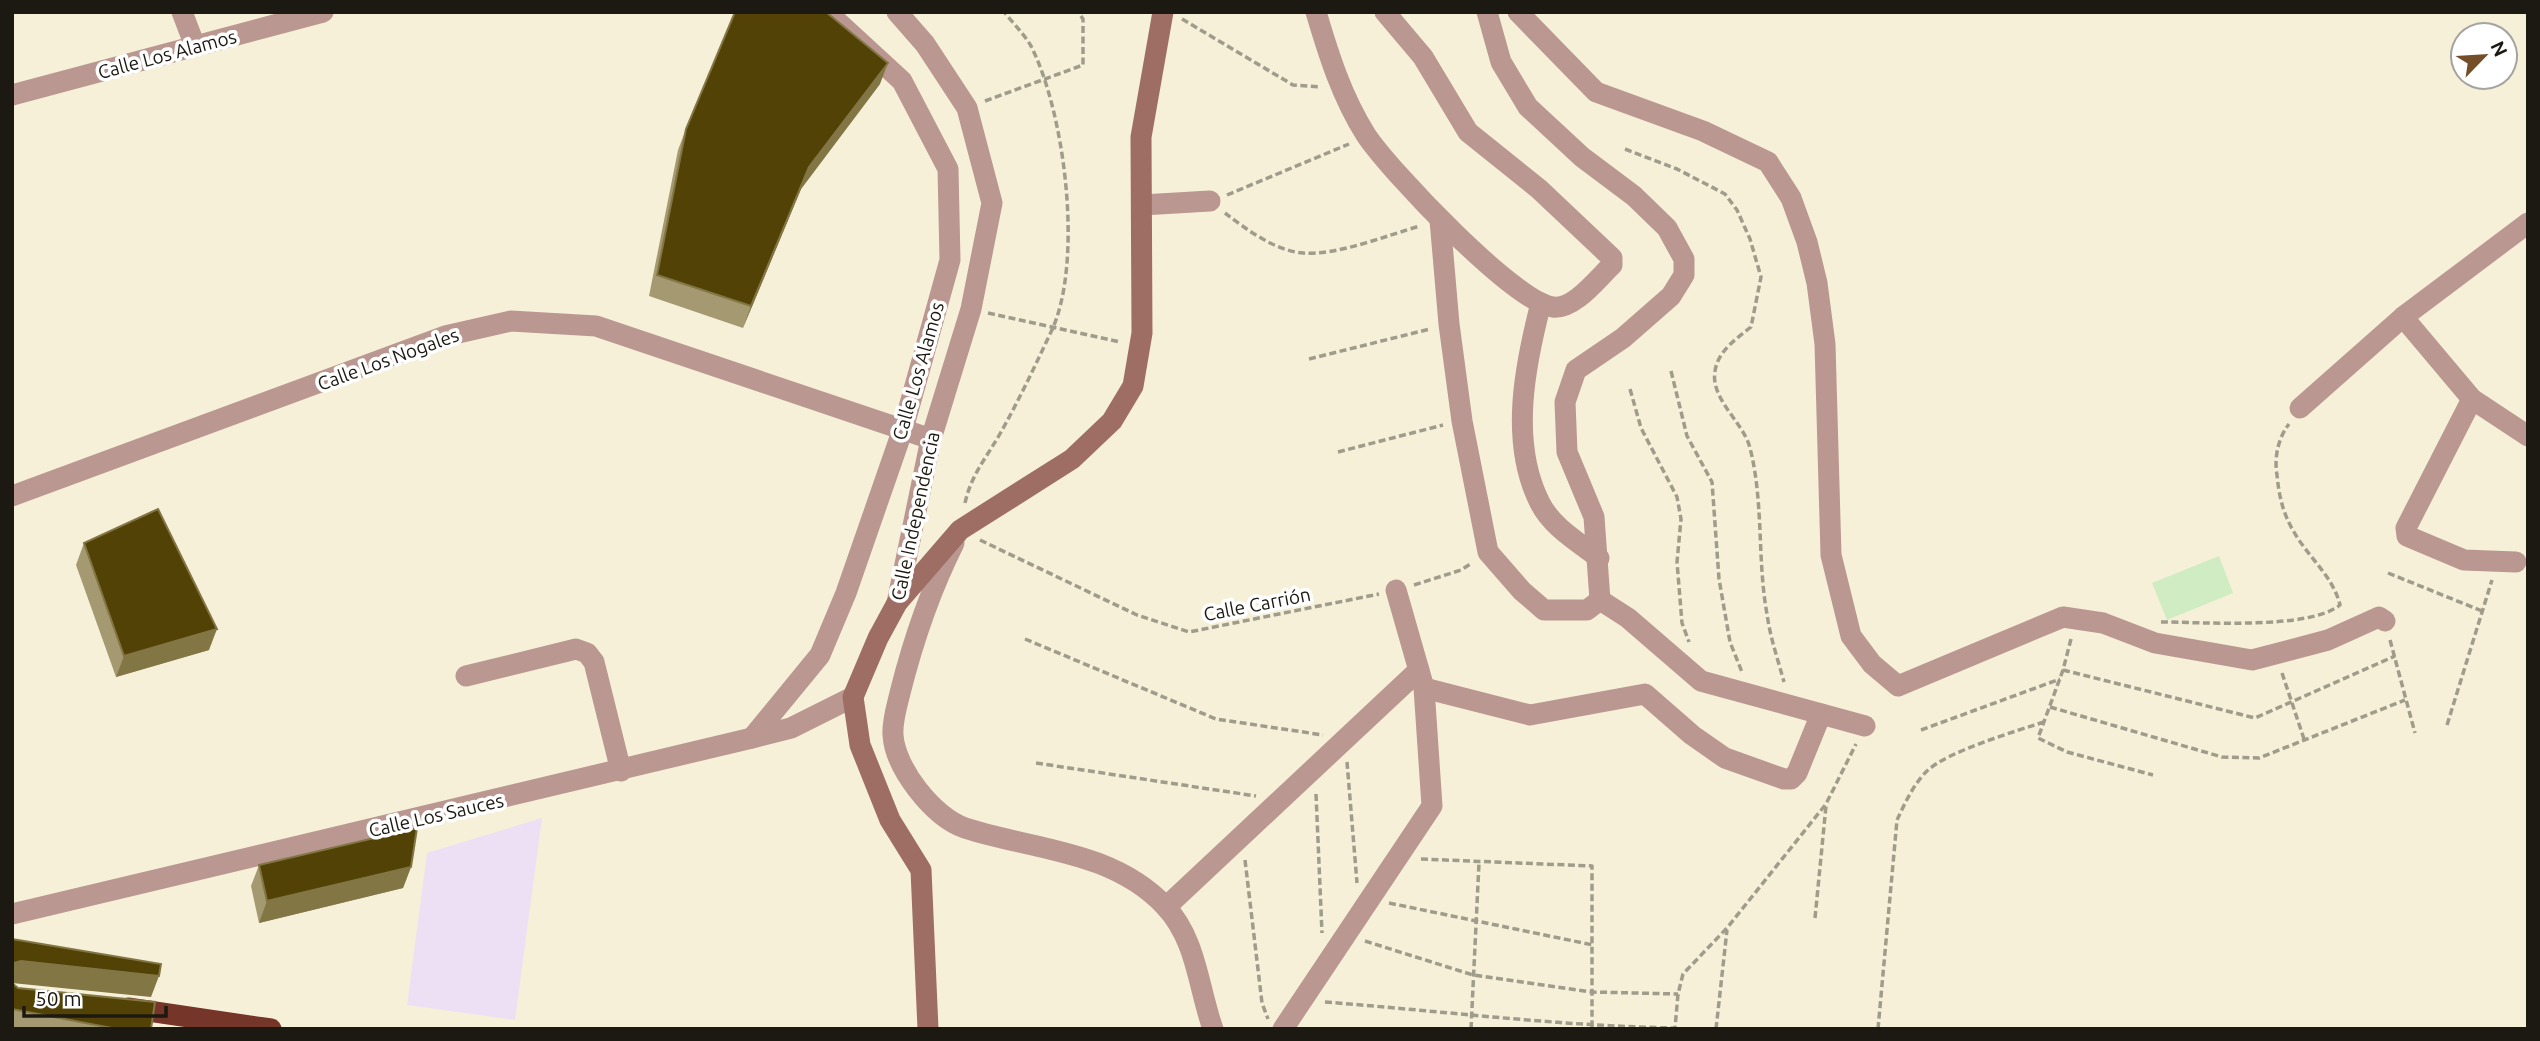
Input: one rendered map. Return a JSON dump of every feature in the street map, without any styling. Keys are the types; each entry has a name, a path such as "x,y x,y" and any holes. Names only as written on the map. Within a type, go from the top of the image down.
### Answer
{"highway":[{"path":"105,1006 271,1029"}],"street":[{"path":"182,12 195,46"},
{"name":"Calle Los Alamos","path":"12,95 323,12"},
{"name":"Calle Los Alamos","path":"752,738 820,655 846,593 903,429 950,260 948,169 902,80 827,12"},
{"name":"Calle Independencia","path":"853,697 878,638 897,603 931,439 971,309 992,203 967,108 925,44 897,12"},
{"path":"897,603 960,530 1072,459 1112,421 1133,386 1140,346 1141,137 1163,12"},
{"path":"1316,12 1341,89 1367,136 1440,220 1485,262 1541,303 1554,308 1567,304 1612,265 1612,258 1539,189 1468,132 1423,57 1385,12"},
{"path":"1487,12 1501,62 1528,107 1582,157 1634,196 1667,228 1684,259 1684,275 1671,296 1623,338 1576,370 1565,402 1567,452 1594,517 1600,600"},
{"path":"1518,12 1596,92 1703,131 1768,162 1791,198 1807,242 1817,283 1825,344 1831,555 1851,636 1872,664 1898,686 2063,617 2102,623 2155,643 2252,660 2328,640 2379,617 2385,621"},
{"path":"1142,205 1210,201"},
{"path":"1440,220 1449,324 1462,421 1488,552 1522,591 1544,610 1587,610 1600,600"},
{"path":"2300,408 2403,317 2526,230"},
{"path":"1541,303 1526,360 1523,447 1540,503 1558,526 1599,558"},
{"path":"2403,317 2472,399 2528,436"},
{"name":"Calle Los Nogales","path":"12,496 445,336 511,321 596,326 931,439"},
{"path":"2472,399 2406,528 2407,536 2464,560 2507,561"},
{"path":"960,530 936,578 911,649 895,717 893,734 898,756 925,801 962,827 1091,859 1142,887 1166,907 1191,943 1201,993 1213,1029"},
{"path":"1277,1027 1304,1001 1433,801 1421,679 1396,590"},
{"path":"1600,600 1628,618 1701,681 1865,726"},
{"path":"466,676 576,649 587,653 594,663 621,771"},
{"path":"1421,679 1530,715 1645,694 1692,735 1725,758 1784,779 1791,779 1797,773 1821,713"},
{"path":"1166,907 1344,738 1421,679"},
{"path":"853,697 860,745 890,820 920,870 928,1029"},
{"name":"Calle Los Sauces","path":"12,914 621,771 791,728 853,697"}],"path":[{"path":"960,530 976,468 999,435 1053,328 1070,261 1063,162 1045,79 1030,43 1004,12"},
{"path":"967,108 1083,65 1083,19 1078,12"},
{"path":"1171,12 1293,85 1341,89"},
{"path":"1367,136 1210,201 1241,226 1277,245 1303,253 1336,249 1440,220"},
{"path":"1625,149 1677,169 1725,194 1750,239 1761,277 1751,327 1728,345 1718,359 1714,374 1717,390 1750,445 1757,483 1766,614 1789,705"},
{"path":"971,309 1140,346"},
{"path":"1308,359 1449,324"},
{"path":"1671,371 1687,436 1712,482 1730,642 1750,694"},
{"path":"1630,389 1641,428 1677,497 1681,519 1679,587 1682,624 1690,646"},
{"path":"2158,622 2268,622 2330,612 2340,604 2337,590 2294,533 2280,503 2275,466 2281,435 2300,408"},
{"path":"1338,452 1462,421"},
{"name":"Calle Carrión","path":"960,530 1137,615 1189,632 1396,590 1461,570 1488,552"},
{"path":"2448,725 2482,611 2507,561"},
{"path":"2388,573 2482,611"},
{"path":"2076,619 2063,670 2038,738 2067,752 2152,775"},
{"path":"2385,621 2414,733"},
{"path":"1025,639 1216,719 1344,738 1354,818 1352,926 1473,975 1591,992 1678,994"},
{"path":"2276,654 2305,742"},
{"path":"2063,670 2255,718 2293,704 2395,656"},
{"path":"1922,730 2060,679"},
{"path":"2050,707 2222,757 2259,758 2305,742 2405,699"},
{"path":"1878,1029 1897,820 1906,800 1929,769 1964,751 2044,722"},
{"path":"1304,1001 1472,1013 1592,1028 1675,1028 1683,974 1727,928 1826,804 1865,726"},
{"path":"1037,763 1278,799"},
{"path":"1316,764 1325,969"},
{"path":"1815,918 1826,804"},
{"path":"1242,834 1262,1003 1277,1027"},
{"path":"1398,857 1479,863 1592,866 1592,1028"},
{"path":"1471,1029 1479,863"},
{"path":"1370,899 1593,945"},
{"path":"1716,1029 1727,928"}],"shaded area":[{"path":"542,818 515,1020 407,1005 427,853"}],"green space":[{"path":"2219,556 2233,593 2167,620 2152,583"}],"building":[{"path":"735,12 826,12 888,63 809,167 751,306 657,275 686,129"},
{"path":"158,509 217,629 124,656 84,543"},
{"path":"417,828 411,867 267,901 259,865"},
{"path":"12,939 161,964 159,976 21,961 12,965"},
{"path":"12,983 18,988 155,1002 151,1029 117,1029 12,1009"}]}
